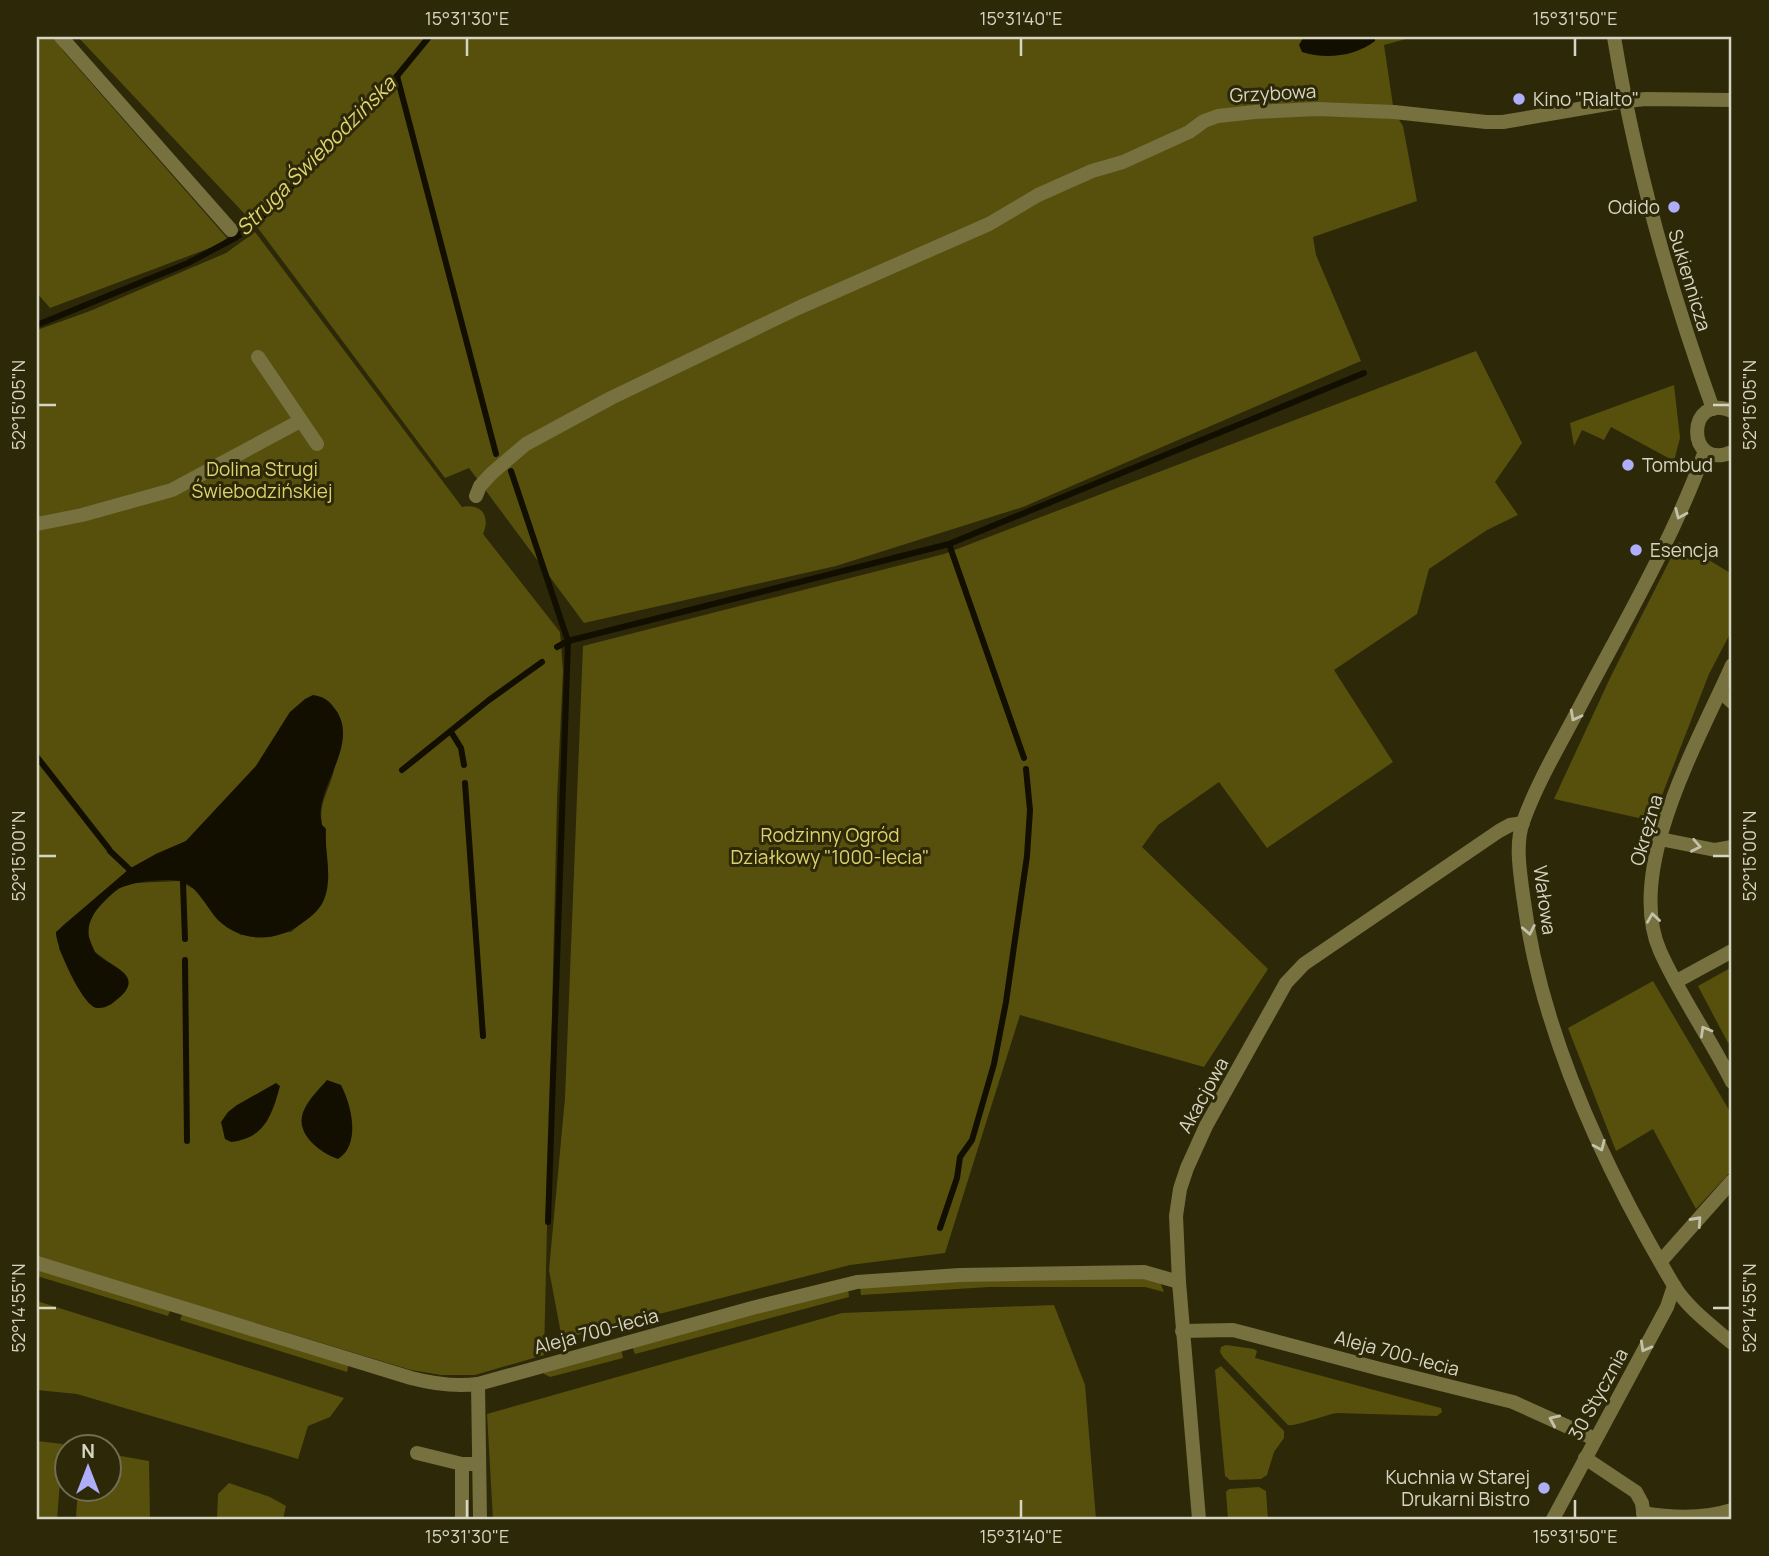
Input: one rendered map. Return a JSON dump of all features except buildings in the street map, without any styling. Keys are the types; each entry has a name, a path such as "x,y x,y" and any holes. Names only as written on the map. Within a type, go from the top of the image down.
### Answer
{"street":[{"path":"61,37 231,230"},
{"name":"Sukiennicza","path":"1615,37 1639,169 1662,257 1713,409"},
{"name":"Grzybowa","path":"476,496 480,486 492,473 540,436 701,353 989,224 1038,195 1092,171 1123,162 1218,116 1317,109 1394,112 1503,122 1625,101 1732,100"},
{"path":"258,357 317,444"},
{"path":"1732,411 1713,409 1698,421 1696,429 1696,437 1705,451 1718,455 1732,452"},
{"path":"37,524 82,515 172,490 300,421"},
{"name":"Wałowa","path":"1705,451 1669,538 1542,779 1523,823 1519,845 1528,932 1554,1026 1581,1101 1612,1174 1674,1286 1703,1318 1732,1343"},
{"name":"Okrężna","path":"1732,665 1670,807 1653,860 1651,904 1660,950 1732,1082"},
{"path":"1721,692 1732,702"},
{"name":"Akacjowa","path":"1199,1519 1182,1331 1176,1216 1186,1168 1220,1100 1286,983 1311,958 1417,886 1499,831 1510,825 1523,823"},
{"path":"1660,839 1715,850 1732,847"},
{"path":"1676,981 1732,951"},
{"path":"1661,1261 1732,1181"},
{"name":"Aleja 700-lecia","path":"37,1263 411,1378 444,1385 478,1384 738,1311 857,1282 960,1275 1144,1272 1179,1282"},
{"name":"30 Stycznia","path":"1553,1519 1667,1307 1674,1286"},
{"name":"Aleja 700-lecia","path":"1182,1331 1233,1330 1513,1402 1595,1438"},
{"path":"478,1384 480,1519"},
{"path":"417,1453 462,1464 479,1458"},
{"path":"1585,1458 1636,1492 1644,1516 1671,1517 1732,1510"},
{"path":"462,1464 462,1519"}],"green space":[{"path":"37,37 54,37 64,52 227,238 218,245 50,308 37,293"},
{"path":"78,37 1413,37 1384,45 1394,112 1403,126 1417,201 1313,237 1316,255 1361,361 1023,507 836,566 584,623 469,468 445,478 258,228"},
{"name":"Dolina Strugi Świebodzińskiej","path":"255,232 462,507 474,507 483,512 486,522 483,534 560,632 563,671 557,799 544,1355 475,1375 441,1375 411,1370 37,1257 37,330 90,311 226,253","holes":["322,697 338,713 336,763 321,810 322,825 326,829 325,837 298,926 291,932 241,935 218,919 194,889 179,881 135,883 118,888 94,912 88,935 95,952 125,974 128,984 125,992 110,1005 83,996 59,949 61,927 130,869 186,841 256,766 290,712"]},
{"name":"Rodzinny Ogród Działkowy \"1000-lecia\"","path":"1476,351 1522,443 1495,482 1518,515 1487,530 1429,569 1417,614 1334,670 1393,762 1267,848 1219,782 1158,825 1142,847 1268,969 1204,1067 1020,1015 945,1253 850,1265 562,1339 549,1270 565,1098 583,646 944,554"},
{"path":"1674,385 1680,438 1674,461 1611,427 1604,440 1582,430 1574,446 1570,423"},
{"path":"1679,542 1732,574 1732,630 1709,674 1652,821 1554,799 1611,676"},
{"path":"1732,967 1732,1040 1728,1043 1698,986"},
{"path":"1653,981 1732,1115 1732,1170 1696,1209 1653,1129 1616,1151 1568,1028"},
{"path":"37,1267 171,1308 168,1316 37,1276"},
{"path":"1139,1278 1160,1282 1164,1292 1145,1287 989,1287 861,1295 860,1286 891,1283"},
{"path":"848,1288 849,1297 635,1354 632,1346"},
{"path":"37,1301 344,1398 330,1417 308,1426 298,1459 77,1394 37,1390"},
{"path":"1054,1305 1085,1385 1096,1519 493,1519 487,1414 842,1313"},
{"path":"183,1312 349,1363 347,1372 180,1320"},
{"path":"1226,1345 1254,1349 1257,1351 1255,1358 1441,1408 1442,1412 1437,1416 1337,1413 1288,1425 1223,1357 1221,1347"},
{"path":"621,1349 623,1358 550,1377 544,1374 543,1370"},
{"path":"1221,1366 1284,1431 1284,1438 1274,1452 1267,1475 1261,1479 1230,1480 1225,1476 1215,1370"},
{"path":"37,1441 52,1443 52,1504 58,1504 57,1519 37,1519"},
{"path":"122,1456 149,1461 150,1519 81,1519 76,1516 77,1504 122,1504"},
{"path":"229,1483 270,1497 286,1506 283,1519 217,1519 218,1494"},
{"path":"1259,1487 1266,1491 1268,1519 1228,1519 1226,1492 1229,1489"}],"shaded area":[{"path":"1375,37 1375,41 1350,53 1321,56 1302,52 1299,45 1303,38"},
{"path":"313,695 326,699 333,706 341,720 343,731 340,754 321,808 322,825 326,829 328,884 321,906 291,930 260,938 228,928 219,921 192,887 179,881 156,880 122,887 101,905 92,917 88,930 95,952 121,971 129,982 120,997 106,1007 97,1008 91,1005 71,974 56,932 129,869 186,841 256,766 290,712"},
{"path":"327,1080 341,1085 351,1114 350,1144 338,1159 315,1146 302,1125 307,1104"},
{"path":"276,1083 280,1086 274,1106 259,1130 243,1140 231,1142 225,1139 221,1122 228,1112"}],"waterway":[{"name":"Struga Świebodzińska","path":"37,325 188,263 235,238 259,221 397,76 429,37"},
{"path":"397,76 496,454"},
{"path":"949,544 1364,373"},
{"path":"511,471 568,641 548,1222"},
{"path":"557,647 568,641 949,544 1024,758"},
{"path":"402,770 489,700 542,662"},
{"path":"451,732 461,748 464,765"},
{"path":"37,757 109,849"},
{"path":"940,1228 957,1178 960,1157 972,1140 994,1064 1006,1002 1027,856 1030,810 1026,769"},
{"path":"465,783 483,1036"},
{"path":"110,851 129,869"},
{"path":"183,883 185,939"},
{"path":"185,960 187,1141"}],"place":[{"name":"Kino \"Rialto\"","path":"1519,99"},
{"name":"Odido","path":"1674,207"},
{"name":"Tombud","path":"1628,465"},
{"name":"Esencja","path":"1636,550"},
{"name":"Kuchnia w Starej Drukarni Bistro","path":"1544,1488"}]}
